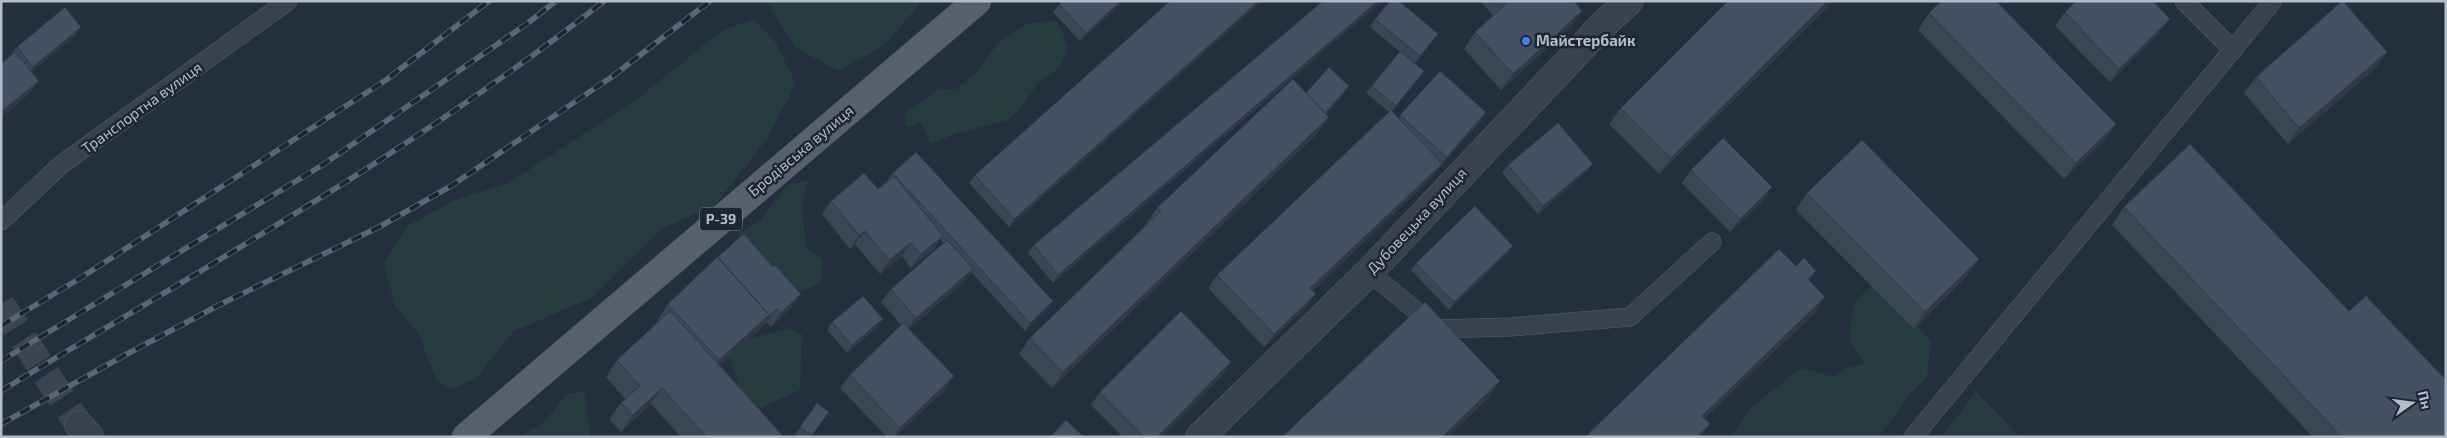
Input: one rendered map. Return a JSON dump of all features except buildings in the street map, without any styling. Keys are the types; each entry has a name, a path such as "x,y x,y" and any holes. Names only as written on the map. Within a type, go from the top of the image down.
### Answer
{"main road":[{"name":"Бродівська вулиця","path":"466,437 977,1"}],"street":[{"name":"Дубовецька вулиця","path":"1200,437 1370,272 1603,25 1629,1"}],"lane":[{"name":"Транспортна вулиця","path":"1,220 62,164 288,1"},
{"path":"2184,1 2233,50"},
{"path":"1913,437 2273,1"},
{"path":"1370,272 1438,329 1510,327 1630,317 1712,242"}],"green space":[{"path":"766,1 922,1 885,45 838,71 796,48"},
{"path":"753,19 776,43 796,84 767,139 716,204 660,230 591,298 514,331 476,378 453,389 437,381 418,333 395,306 384,263 409,225 455,200 509,183 642,95 721,31"},
{"path":"1058,21 1068,47 1061,67 1040,80 1022,107 1008,120 958,133 930,144 921,122 907,127 904,114 939,89 956,89 975,74 999,42 1029,23"},
{"path":"808,181 802,204 806,248 823,259 821,283 795,293 745,259 737,234 760,221 788,184"},
{"path":"1871,286 1898,302 1931,342 1927,377 1909,395 1879,437 1730,437 1751,407 1801,368 1835,377 1843,369 1864,364 1849,340 1854,303"},
{"path":"788,329 802,334 800,390 760,408 739,388 729,355 752,338"},
{"path":"584,392 591,437 519,437 543,423 568,393"},
{"path":"1976,392 2020,437 1941,437"}],"tunnel":[{"path":"1,304 79,425"}],"railway":[{"path":"1,326 82,277 386,80 489,1"},
{"path":"1,361 324,164 528,23 556,1"},
{"path":"1,391 232,252 384,157 459,107 604,1"},
{"path":"1,424 221,304 379,227 451,186 613,76 710,1"}],"place":[{"name":"Майстербайк","path":"1526,41"}]}
